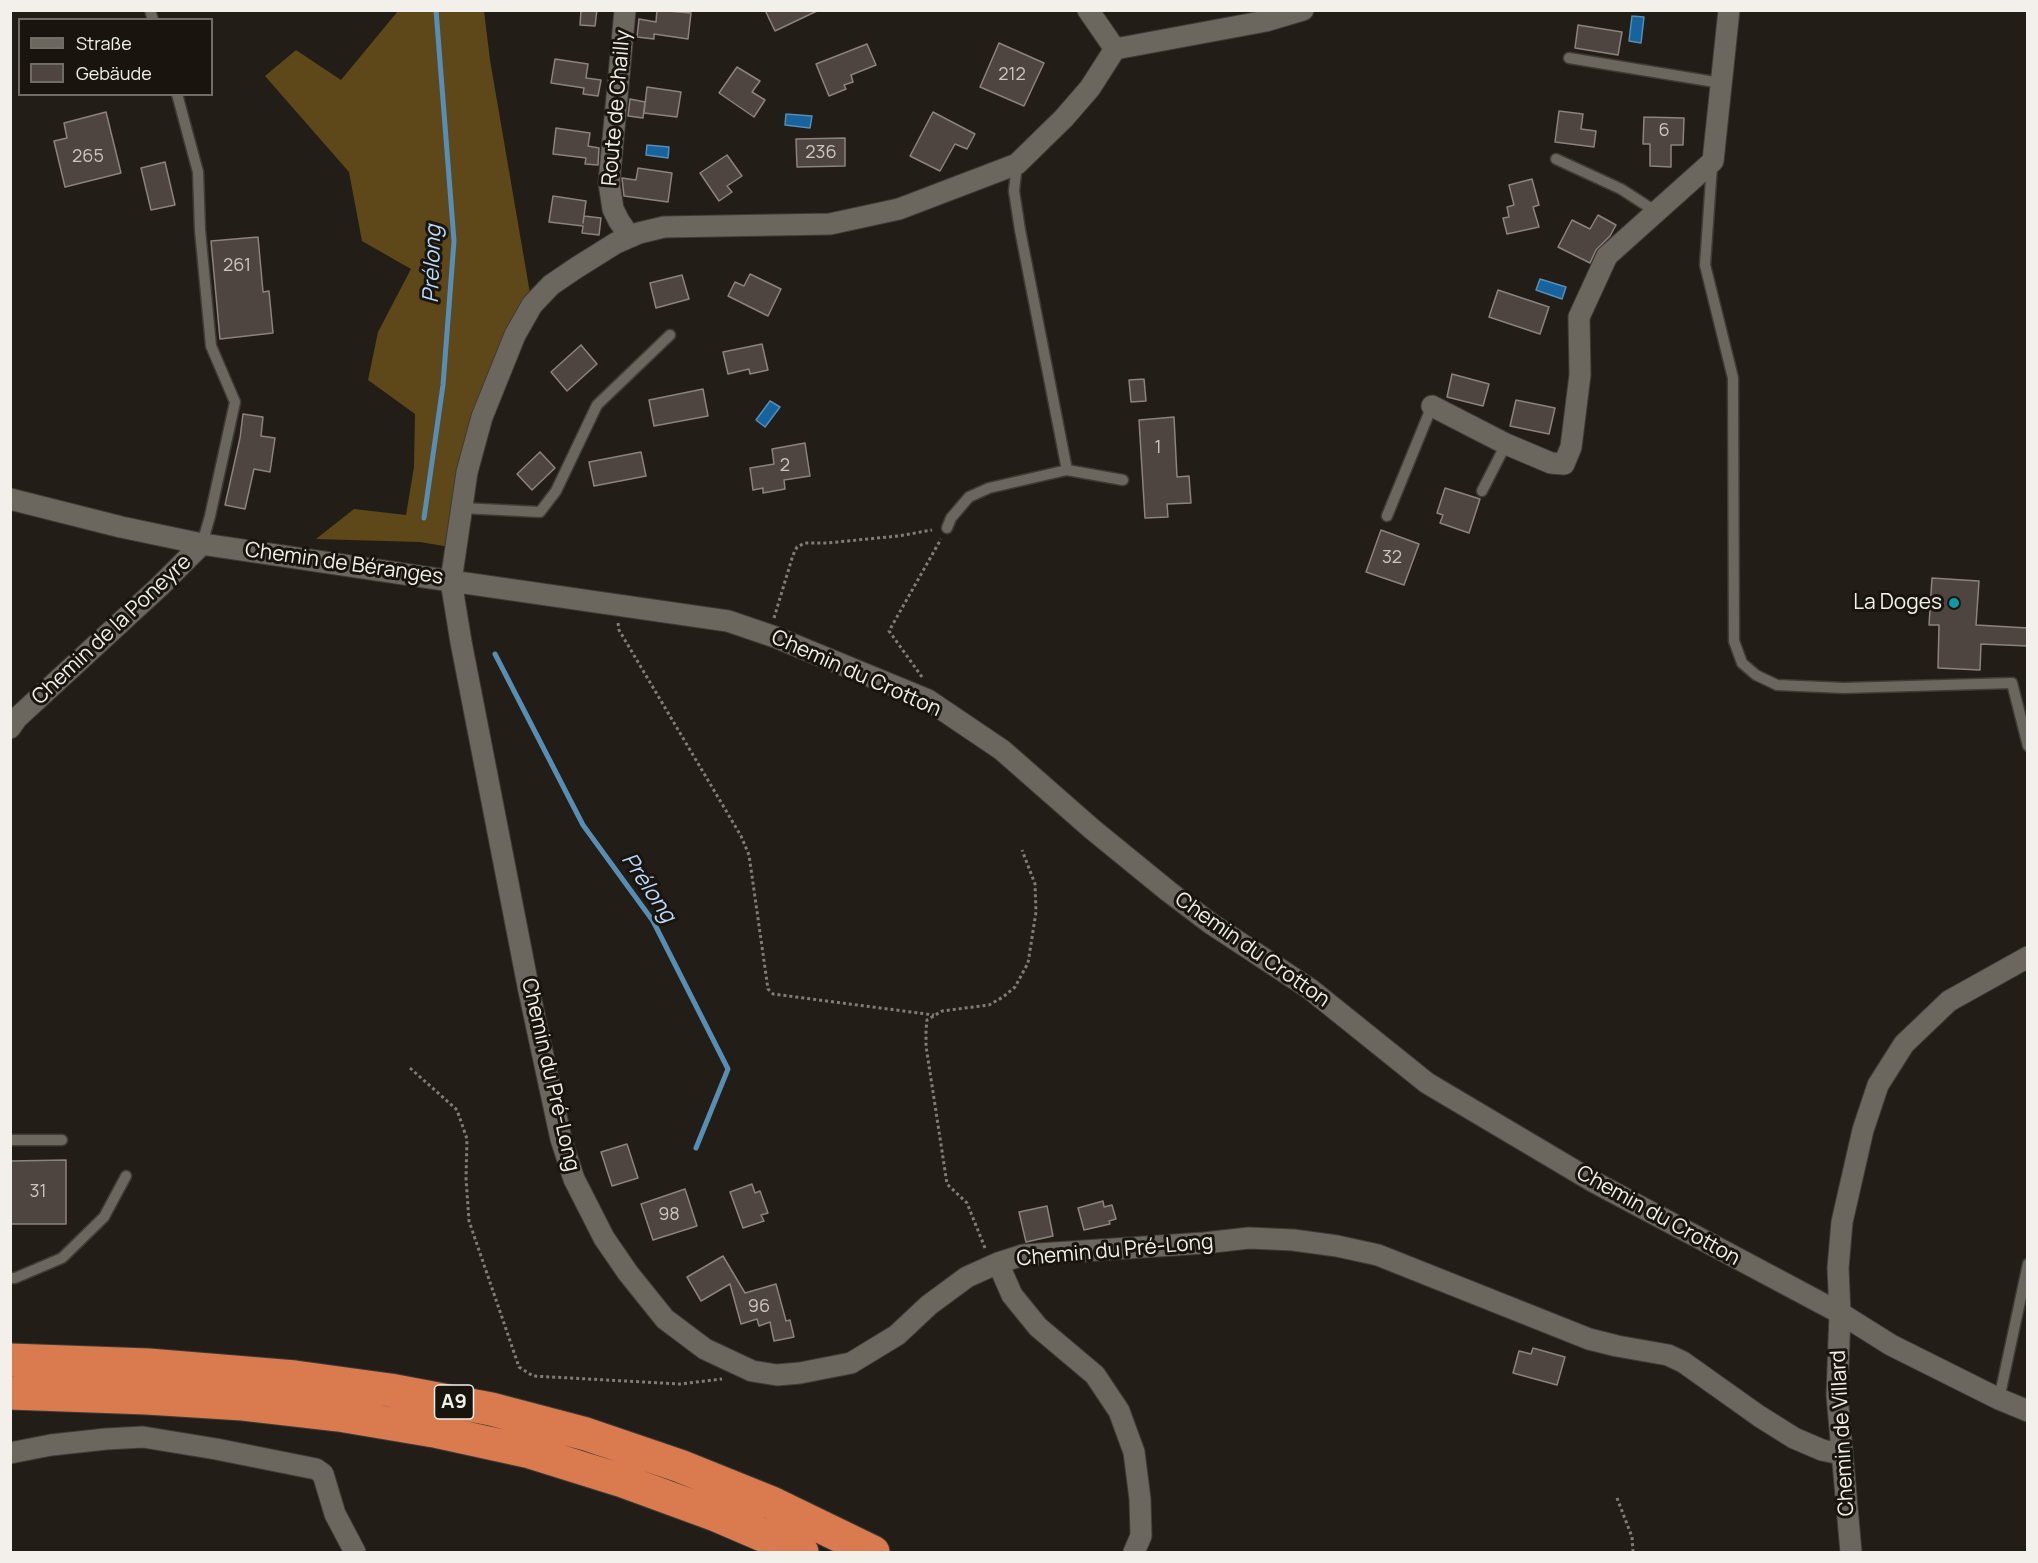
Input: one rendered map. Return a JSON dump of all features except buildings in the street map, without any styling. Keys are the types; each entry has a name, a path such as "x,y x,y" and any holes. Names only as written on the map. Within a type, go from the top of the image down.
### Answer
{"highway":[{"name":"A9","path":"10,1360 139,1364 295,1377 390,1390 491,1409 586,1434 680,1466 772,1503 873,1552"},
{"name":"A9","path":"10,1393 243,1404 339,1415 434,1431 530,1452 614,1478 716,1515 802,1552"}],"street":[{"name":"Route de Chailly","path":"625,10 609,183 614,209 630,237"},
{"path":"1088,10 1116,49 1265,16 1303,10"},
{"path":"1432,406 1506,444 1551,463 1564,464 1571,447 1580,375 1579,317 1607,256 1713,161 1729,10"},
{"name":"Chemin de Béranges","path":"202,544 452,581 466,472 482,417 515,335 532,305 551,285 616,243 664,227 830,224 899,209 1017,164 1064,118 1090,88 1116,49"},
{"name":"Chemin de la Poneyre","path":"10,499 121,527 202,544"},
{"name":"Chemin de la Poneyre","path":"10,728 17,718 159,587 202,544"},
{"name":"Chemin du Crotton","path":"452,581 728,621 769,635 928,700 1002,750 1168,891 1210,923 1310,989 1427,1083 1603,1187 1840,1313 1890,1346 1999,1400 2028,1411"},
{"name":"Chemin du Pré-Long","path":"452,581 461,642 529,992 561,1139 574,1179 604,1238 628,1273 665,1319 705,1349 752,1371 777,1375 851,1363 897,1335 928,1305 967,1277 1023,1255 1204,1244 1249,1238 1293,1240 1378,1255 1589,1339 1668,1355 1683,1362 1794,1438 1822,1450 1841,1454"},
{"name":"Chemin de Villard","path":"1851,1552 1837,1395 1840,1313 1838,1268 1842,1222 1863,1130 1878,1085 1904,1044 1949,1002 2028,957"},
{"path":"998,1263 1012,1295 1038,1327 1095,1375 1119,1411 1134,1452 1140,1499 1141,1536 1134,1552"},
{"path":"10,1453 62,1443 143,1437 316,1468 323,1474 335,1514 355,1552"}],"lane":[{"path":"1569,58 1721,83"},
{"path":"178,96 198,172 200,230 211,346 234,402 202,544"},
{"path":"1556,159 1621,189 1655,211"},
{"path":"1713,161 1705,265 1733,378 1734,640 1742,663 1756,675 1776,685 1844,688 2012,683 2028,746"},
{"path":"1017,164 1014,191 1020,230 1067,470"},
{"path":"462,508 540,512 556,490 597,405 670,335"},
{"path":"1387,516 1432,406"},
{"path":"1482,491 1506,444"},
{"path":"947,528 951,518 969,497 989,488 1067,470 1123,480"},
{"path":"10,1140 62,1140"},
{"path":"10,1278 62,1258 104,1217 126,1176"},
{"path":"1999,1400 2028,1264"}],"path":[{"path":"769,635 797,547 805,543 907,535 939,527 947,528 889,631 928,684 928,700"},
{"path":"618,605 616,619 619,630 741,836 748,855 768,989 773,994 934,1015"},
{"path":"998,1263 984,1246 967,1203 947,1184 926,1046 927,1020 942,1011 989,1005 1003,998 1015,987 1028,963 1036,912 1035,884 1022,850"},
{"path":"410,1068 457,1110 467,1139 466,1178 469,1221 519,1367 533,1377 680,1384 731,1378"},
{"path":"1617,1498 1632,1537 1633,1552"}],"shaded area":[{"path":"398,11 484,11 490,60 532,305 515,335 456,548 420,542 316,539 354,509 406,515 414,467 415,414 368,380 378,332 411,269 362,241 349,172 265,76 296,50 341,80"}],"water":[{"path":"1632,16 1644,17 1641,43 1629,41"},
{"path":"786,114 812,116 810,128 785,125"},
{"path":"647,145 669,147 668,158 646,155"},
{"path":"1540,279 1566,287 1562,299 1536,290"},
{"path":"770,401 780,407 765,427 756,420"}],"waterway":[{"name":"Prélong","path":"424,518 443,385 454,241 436,10"},
{"name":"Prélong","path":"495,654 583,825 653,921 728,1069 696,1148"}],"place":[{"name":"La Doges","path":"1954,603"}]}
